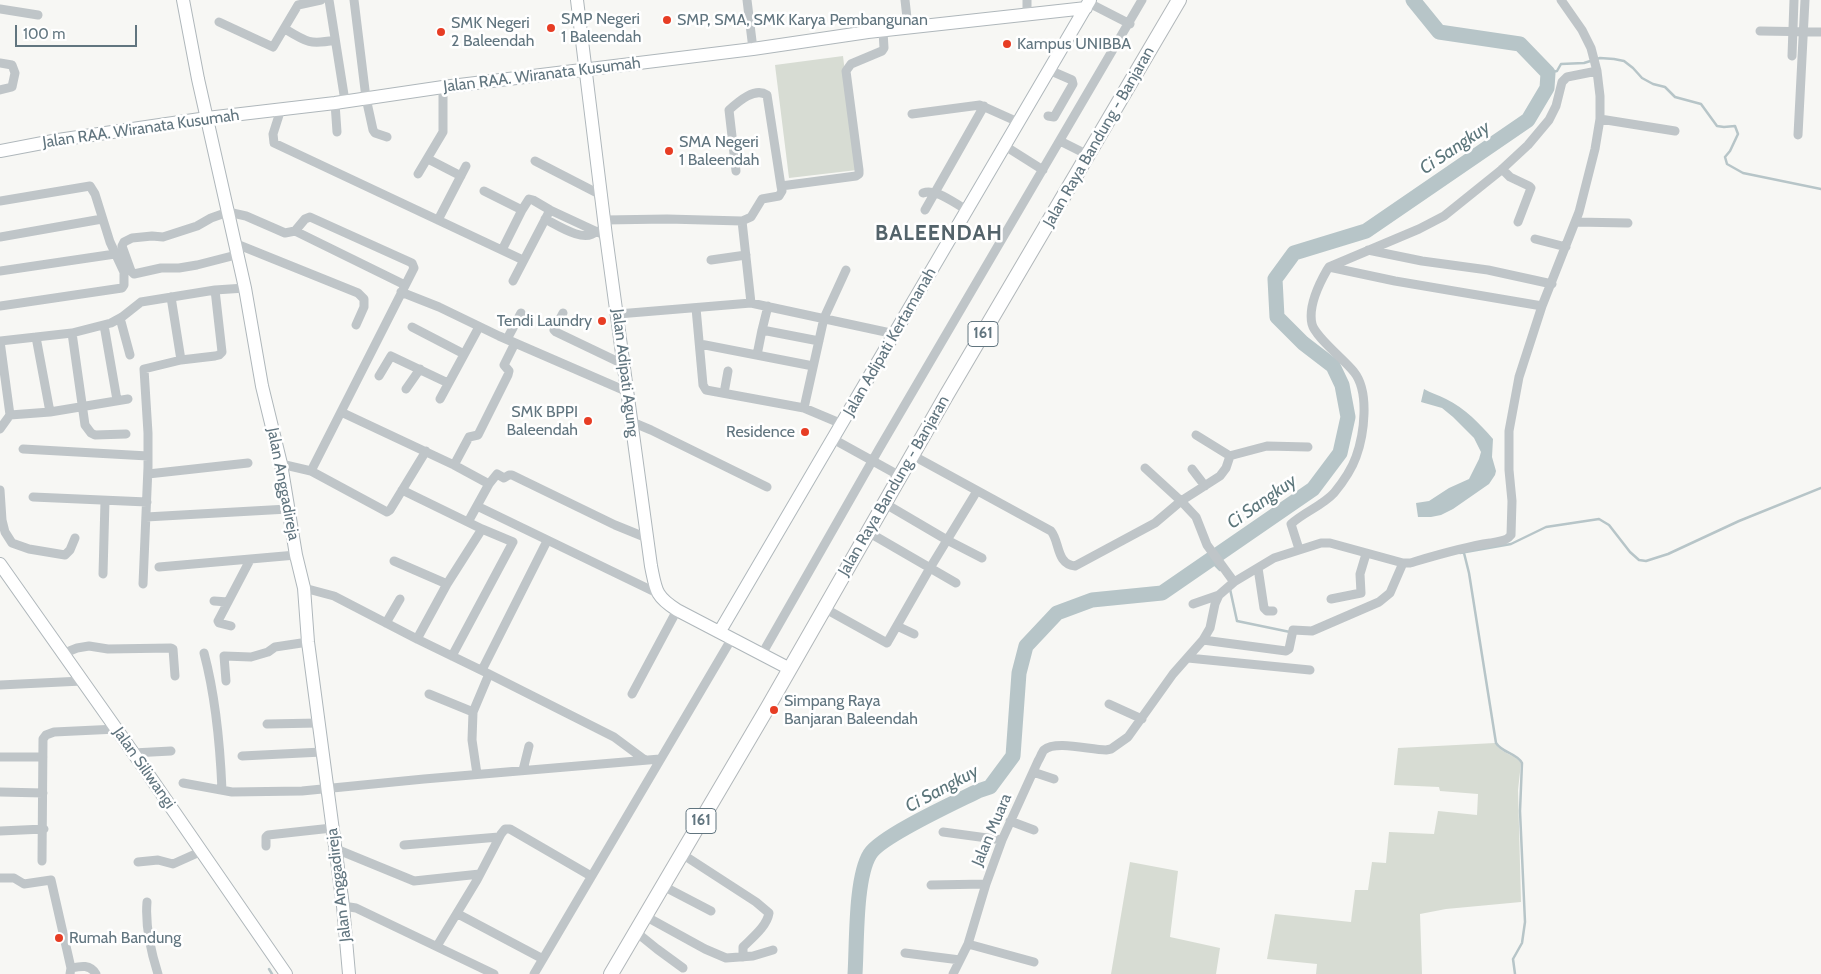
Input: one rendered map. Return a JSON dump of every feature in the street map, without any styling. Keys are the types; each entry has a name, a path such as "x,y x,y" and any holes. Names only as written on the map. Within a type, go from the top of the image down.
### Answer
{"main road":[{"name":"Jalan Anggadireja","path":"183,0 235,249 245,288 262,386 281,464 296,555 309,589 308,642 343,906 349,974"},
{"name":"Jalan Adipati Agung","path":"577,0 604,220 601,234 618,314 647,538 657,593"},
{"name":"Jalan Raya Bandung - Banjaran","path":"611,974 1179,0"},
{"name":"Jalan RAA. Wiranata Kusumah","path":"0,151 207,118 281,110 443,86 754,49 819,38 1027,14 1088,4"},
{"name":"Jalan Adipati Kertamanah","path":"720,631 1088,4"},
{"name":"Jalan Siliwangi","path":"0,564 134,753 286,974"},
{"path":"657,593 678,610 790,669"}],"street":[{"path":"219,22 274,47 298,5 321,0"},
{"path":"329,0 335,40 340,102 337,132"},
{"path":"354,0 366,98 374,132 387,137"},
{"path":"747,0 754,49"},
{"path":"905,0 908,27"},
{"path":"1027,0 1027,14"},
{"path":"762,654 1142,0"},
{"path":"1109,704 1142,719 1157,694 1203,640 1210,628 1211,616 1219,596 1232,579 1258,568 1274,558 1326,542 1366,554 1410,563 1466,546 1503,541 1509,538 1512,501 1508,470 1509,435 1523,361 1542,306 1576,222 1595,149 1600,119 1600,96 1595,64 1587,38 1561,0"},
{"path":"1792,56 1794,0"},
{"path":"1798,135 1806,0"},
{"path":"1088,4 1129,23"},
{"path":"0,9 38,15"},
{"path":"285,29 309,42 318,43 335,40"},
{"path":"781,186 856,176 859,174 846,71 851,64 882,51 884,48 883,30"},
{"path":"1760,31 1821,32"},
{"path":"0,63 12,65 15,73 12,87 0,90"},
{"path":"1299,549 1291,524 1327,500 1340,485 1349,473 1356,457 1364,428 1364,402 1360,381 1355,373 1317,334 1311,323 1315,295 1324,273 1329,267 1419,229 1444,216 1502,169 1528,145 1549,120 1556,106 1562,82 1567,77 1595,64"},
{"path":"1048,116 1054,117 1074,84 1072,80 1049,70"},
{"path":"418,174 442,132 443,86"},
{"path":"604,220 742,221 751,217 762,199 779,196 782,191 767,95 765,93 755,92 730,110 736,171"},
{"path":"912,114 975,105 984,106 1018,122"},
{"path":"925,210 984,106"},
{"path":"281,110 273,134 274,143 523,260"},
{"path":"1600,119 1675,131"},
{"path":"1060,141 1088,156"},
{"path":"1005,146 1042,170"},
{"path":"428,159 462,176"},
{"path":"535,161 601,195"},
{"path":"438,220 466,166"},
{"path":"1502,169 1510,177 1531,188 1518,222"},
{"path":"0,201 88,185 92,187 115,254 124,272 124,285 122,288 0,306"},
{"path":"484,191 522,210"},
{"path":"923,193 928,191 934,192 967,210"},
{"path":"502,250 522,210 531,199 601,234"},
{"path":"513,282 550,210"},
{"path":"311,471 414,268 412,263 310,217 305,219 293,231 285,233 246,216 228,212 211,218 197,226 162,237 132,238 124,242 122,246 131,271 134,274 161,268 198,265 235,249 358,293 364,300 364,307 356,325"},
{"path":"0,237 102,219"},
{"path":"545,219 581,237 601,234"},
{"path":"742,221 751,303"},
{"path":"1576,222 1628,223"},
{"path":"293,231 479,327 628,392"},
{"path":"1535,240 1566,247"},
{"path":"1368,250 1422,261 1488,270 1552,284"},
{"path":"0,271 115,254"},
{"path":"711,260 746,255"},
{"path":"1329,267 1395,281 1542,306"},
{"path":"804,408 824,318 846,270"},
{"path":"10,416 4,391 0,341 72,333 104,325 120,318 137,304 215,290 245,288"},
{"path":"143,584 150,516 147,502 156,474 148,456 143,378 148,367 181,360 215,356 222,352 215,290"},
{"path":"171,297 181,360"},
{"path":"618,314 751,303 895,334"},
{"path":"757,355 768,306"},
{"path":"696,308 704,387 707,390 804,408 842,424"},
{"path":"454,465 469,437 478,435 508,374 509,371 504,365 521,312"},
{"path":"563,313 554,330 556,332 625,365"},
{"path":"120,318 130,355"},
{"path":"104,325 117,400"},
{"path":"440,400 479,327"},
{"path":"412,328 464,354"},
{"path":"762,330 819,340"},
{"path":"72,333 85,424 91,433 95,435 126,434"},
{"path":"36,337 50,412"},
{"path":"700,344 813,366"},
{"path":"379,376 390,356 448,383"},
{"path":"406,389 420,369"},
{"path":"724,394 728,371"},
{"path":"0,429 10,416 50,412 128,399"},
{"path":"341,412 426,451 489,484"},
{"path":"632,422 767,487"},
{"path":"1196,435 1230,456 1267,446 1308,447"},
{"path":"833,439 900,476"},
{"path":"23,449 148,456"},
{"path":"281,464 311,471 384,511 390,510 426,451"},
{"path":"912,455 1051,531 1059,554 1069,565 1073,566 1081,564 1155,523 1182,501 1220,476 1226,468 1230,456"},
{"path":"156,474 248,463"},
{"path":"1145,468 1182,501 1196,517 1207,545 1232,579"},
{"path":"1192,469 1205,486"},
{"path":"468,522 489,484 497,474 504,478 512,475 615,525 647,538"},
{"path":"0,490 4,532 12,543 28,549 65,554 70,550 74,538"},
{"path":"402,490 513,542 452,656"},
{"path":"824,608 886,643 888,642 977,491"},
{"path":"33,497 147,502"},
{"path":"103,574 105,501"},
{"path":"884,503 982,558"},
{"path":"477,506 657,593"},
{"path":"150,516 288,509"},
{"path":"417,639 447,584 482,529"},
{"path":"868,532 956,583"},
{"path":"477,774 472,740 473,712 485,672 546,541"},
{"path":"1331,599 1360,593 1360,574 1366,554"},
{"path":"159,567 296,555"},
{"path":"232,626 218,622 250,560"},
{"path":"394,561 447,584"},
{"path":"1203,640 1287,651 1293,630 1312,631 1379,602 1390,593 1403,563"},
{"path":"1258,568 1264,608 1267,611 1273,611"},
{"path":"309,589 334,596 614,737 645,760"},
{"path":"1193,604 1219,596"},
{"path":"386,623 400,599"},
{"path":"214,601 228,602"},
{"path":"632,694 678,610"},
{"path":"897,626 914,634"},
{"path":"534,974 732,638"},
{"path":"226,681 224,656 251,657 268,652 275,647 308,642"},
{"path":"62,654 89,646 108,649 171,648 173,649 175,676"},
{"path":"204,653 214,693 222,790"},
{"path":"1188,658 1310,670"},
{"path":"0,685 82,681"},
{"path":"429,694 473,712"},
{"name":"Jalan Muara","path":"953,974 968,944 986,884 1002,840 1044,750 1053,746 1073,746 1106,750 1128,737 1142,719"},
{"path":"268,724 318,724"},
{"path":"42,861 44,829 43,739 46,735 54,732 117,730"},
{"path":"523,770 529,746"},
{"path":"134,753 171,751"},
{"path":"242,756 322,752"},
{"path":"0,758 43,757"},
{"path":"182,783 239,792 302,791 660,759"},
{"path":"1033,772 1054,779"},
{"path":"0,792 43,793"},
{"path":"1010,821 1034,830"},
{"path":"266,846 266,837 268,835 332,828"},
{"path":"0,831 44,829"},
{"path":"437,946 458,914 503,830 510,829 591,876"},
{"path":"943,832 1002,840"},
{"path":"404,845 499,837"},
{"path":"336,850 414,881 480,874"},
{"path":"138,862 158,860 173,864 202,851"},
{"path":"682,854 770,913 755,936 743,947 743,957"},
{"path":"0,878 14,878 24,884 51,880 70,971 82,965 89,967 96,974"},
{"path":"931,884 986,884"},
{"path":"663,886 712,911"},
{"path":"147,902 147,918 154,962 158,974"},
{"path":"343,906 356,908 494,974"},
{"path":"458,914 543,959"},
{"path":"645,916 723,957 753,956 773,950"},
{"path":"636,932 683,968"},
{"path":"968,944 1034,962"},
{"path":"905,953 960,960"}],"shaded area":[{"path":"843,56 857,170 789,178 775,65"},
{"path":"1424,389 1460,407 1493,439 1492,457 1496,471 1489,484 1453,509 1441,515 1431,517 1418,517 1416,503 1429,501 1449,488 1469,479 1481,452 1474,438 1453,417 1442,408 1421,402"},
{"path":"1495,743 1501,750 1521,763 1518,790 1521,902 1446,909 1420,914 1422,974 1316,974 1317,964 1267,959 1275,914 1351,922 1355,890 1368,890 1372,862 1386,863 1389,832 1434,834 1438,811 1477,815 1478,794 1440,791 1439,787 1394,785 1398,748"},
{"path":"1130,862 1178,871 1170,937 1220,948 1216,974 1111,974"}],"waterway":[{"name":"Ci Sangkuy","path":"855,974 859,895 865,865 870,854 888,838 903,829 978,791 990,787 1013,756 1019,673 1026,646 1057,613 1092,600 1162,593 1313,489 1340,453 1348,417 1342,385 1333,366 1303,343 1277,317 1275,279 1294,253 1366,231 1528,120 1547,88 1548,73 1520,44 1439,32 1413,0"},
{"path":"1548,73 1557,71 1561,64 1584,63 1600,58 1624,61 1642,78 1653,84 1665,87 1675,97 1701,104 1717,126 1735,126 1738,134 1725,157 1727,164 1743,173 1821,189"},
{"path":"1460,553 1511,544 1546,527 1599,519 1609,525 1630,552 1639,560 1646,561 1668,554 1739,521 1821,488"},
{"path":"1464,553 1469,573 1496,743 1502,749 1517,757 1522,763 1520,811 1525,922 1522,943 1513,959 1515,974"},
{"path":"1210,560 1220,570"},
{"path":"1230,589 1237,621 1290,632"},
{"path":"269,969 272,974"}],"place":[{"name":"SMP, SMA, SMK Karya Pembangunan","path":"667,20"},
{"name":"SMP Negeri 1 Baleendah","path":"551,28"},
{"name":"SMK Negeri 2 Baleendah","path":"441,32"},
{"name":"Kampus UNIBBA","path":"1007,44"},
{"name":"SMA Negeri 1 Baleendah","path":"669,151"},
{"name":"Tendi Laundry","path":"602,321"},
{"name":"SMK BPPI Baleendah","path":"588,421"},
{"name":"Residence","path":"805,432"},
{"name":"Simpang Raya Banjaran Baleendah","path":"774,710"},
{"name":"Rumah Bandung","path":"59,938"}],"district":[{"name":"BALEENDAH","path":"939,234"}]}
